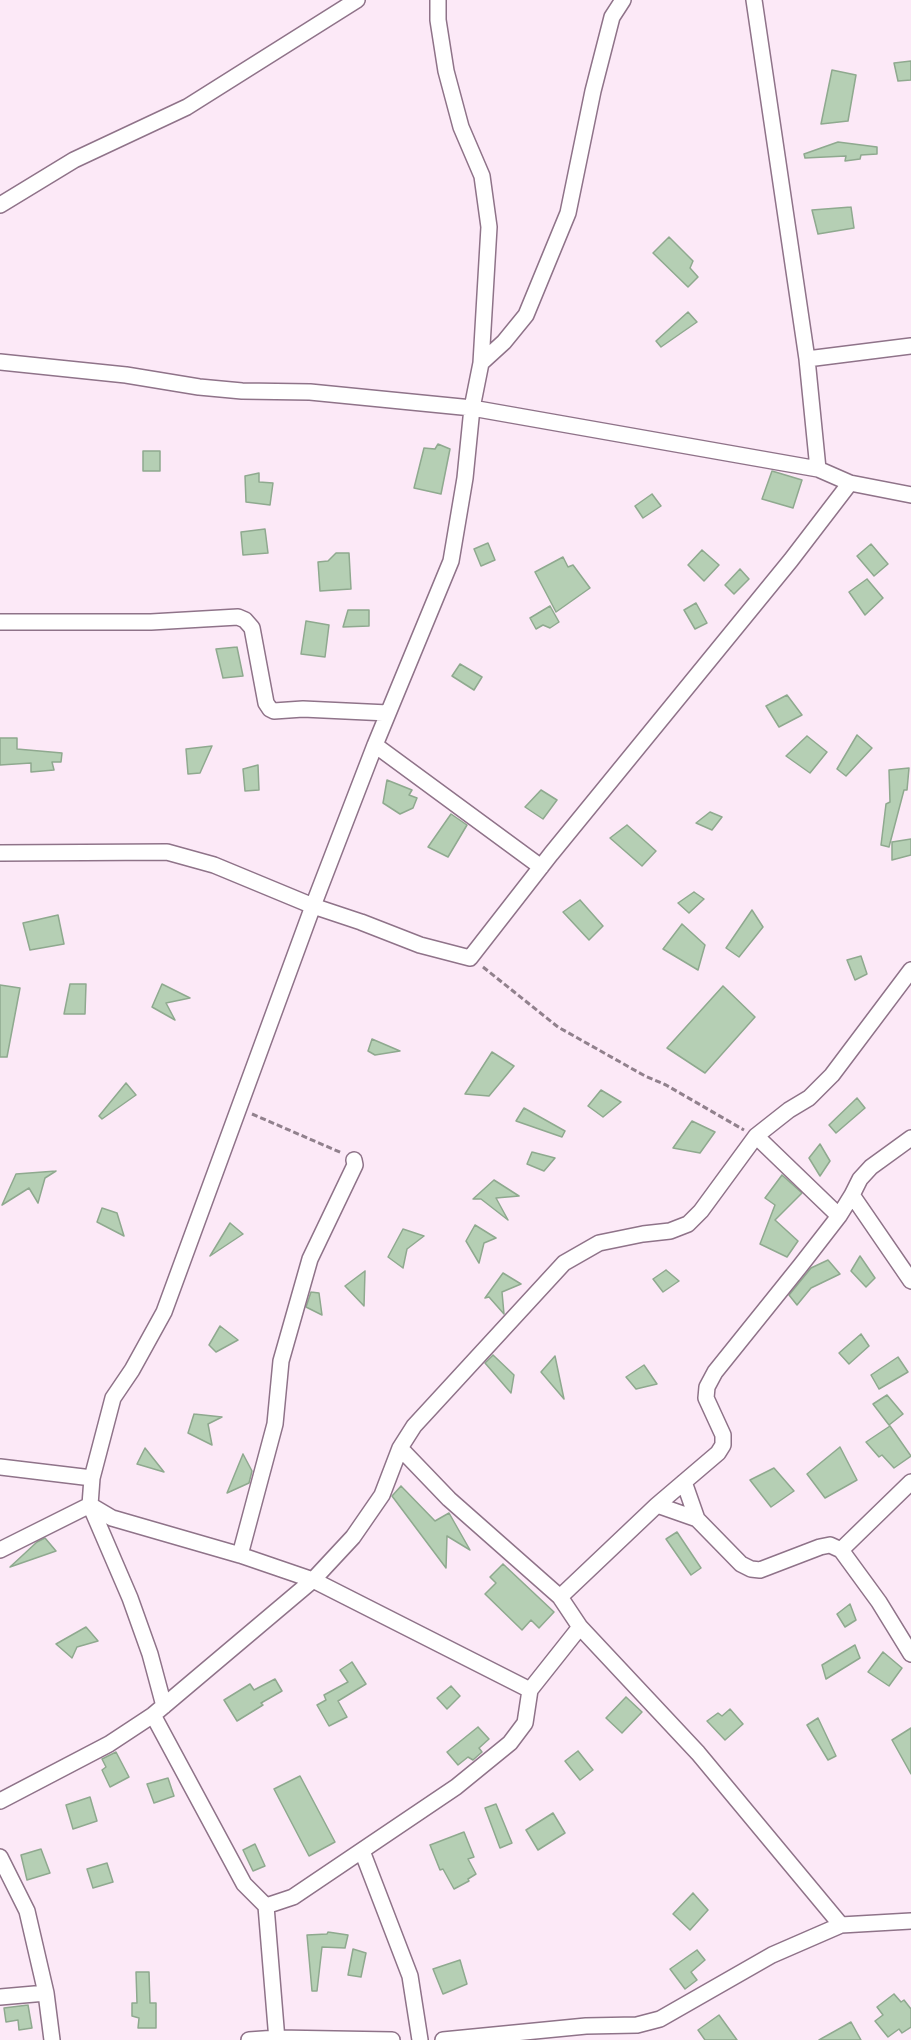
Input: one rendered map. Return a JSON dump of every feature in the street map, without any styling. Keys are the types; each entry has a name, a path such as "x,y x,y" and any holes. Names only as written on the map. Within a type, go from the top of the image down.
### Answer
{"street":[{"path":"0,205 74,160 187,107 357,0"},
{"path":"277,2039 266,1906 244,1884 159,1710 150,1654 130,1598 90,1504 92,1478 113,1398 140,1357 164,1312 313,906 375,745 451,561 465,478 471,408 481,363 489,227 482,176 461,127 446,71 438,20 438,0"},
{"path":"481,363 504,342 526,315 568,213 595,81 612,17 623,0"},
{"path":"754,0 807,359 818,469"},
{"path":"807,359 911,346"},
{"path":"2,363 126,375 199,387 242,391 310,392 471,408 818,469 850,483 911,494"},
{"path":"0,854 167,852 214,865 313,906 420,945 470,957 791,560 850,483"},
{"path":"0,622 151,622 238,617 252,628 266,703 270,709 274,711 303,709 388,713"},
{"path":"375,745 541,867"},
{"path":"0,1801 110,1744 159,1710 313,1580 353,1537 382,1494 400,1448 414,1426 564,1263 599,1244 643,1234 670,1231 688,1224 701,1211 756,1136 789,1110 810,1098 832,1075 911,970"},
{"path":"756,1136 839,1216"},
{"path":"560,1597 657,1505 718,1453 723,1445 723,1436 706,1398 707,1387 715,1372 839,1216 860,1179 871,1167 911,1138"},
{"path":"240,1555 275,1424 281,1361 310,1259 355,1165 354,1160"},
{"path":"852,1195 911,1281"},
{"path":"400,1448 449,1499 560,1597 580,1627 698,1753 841,1925"},
{"path":"0,1467 92,1478"},
{"path":"684,1482 697,1519 741,1564 751,1569 760,1570 820,1547 830,1545 842,1550 879,1602 911,1654"},
{"path":"842,1550 911,1482"},
{"path":"90,1504 112,1518 240,1555 313,1580 530,1690"},
{"path":"0,1550 90,1504"},
{"path":"657,1505 697,1519"},
{"path":"266,1906 294,1897 456,1787 510,1743 525,1723 530,1690 580,1627"},
{"path":"362,1851 410,1976 420,2040"},
{"path":"0,1857 27,1911 46,1993 52,2040"},
{"path":"443,2040 585,2026 637,2025 660,2019 772,1955 841,1925 911,1921"},
{"path":"0,1997 46,1993"},
{"path":"610,2025 617,2040"},
{"path":"249,2040 392,2040"}],"path":[{"path":"470,957 558,1027 756,1136"},
{"path":"238,1108 354,1160"}],"building":[{"path":"911,61 911,80 898,81 894,63"},
{"path":"832,70 856,75 848,121 821,124"},
{"path":"838,142 877,147 877,154 861,155 860,159 845,161 846,156 805,158 804,154"},
{"path":"851,207 854,228 818,234 812,210"},
{"path":"669,237 693,261 690,268 698,277 688,287 653,253"},
{"path":"688,312 697,322 661,347 656,341"},
{"path":"438,444 450,449 441,494 414,488 424,448 435,449"},
{"path":"143,451 160,451 160,471 143,471"},
{"path":"772,471 802,480 793,508 762,499"},
{"path":"259,473 259,482 273,483 270,505 246,502 245,476"},
{"path":"652,494 661,506 643,518 635,506"},
{"path":"265,529 268,553 243,555 241,532"},
{"path":"488,543 495,560 481,566 474,549"},
{"path":"871,544 888,564 874,576 857,556"},
{"path":"702,550 719,565 704,581 688,565"},
{"path":"336,553 349,553 351,589 320,591 318,562 328,561"},
{"path":"563,557 568,567 573,565 590,588 556,612 535,572"},
{"path":"740,569 749,579 734,594 725,585"},
{"path":"867,579 883,598 865,615 849,592"},
{"path":"696,603 707,623 695,629 684,610"},
{"path":"550,606 559,622 550,628 543,625 536,629 530,618"},
{"path":"348,610 369,610 369,626 343,627"},
{"path":"306,621 329,625 325,657 301,654"},
{"path":"237,647 243,676 223,678 216,649"},
{"path":"460,664 482,677 474,690 452,676"},
{"path":"787,695 802,715 779,727 766,706"},
{"path":"857,735 872,748 846,776 837,769"},
{"path":"807,736 827,752 810,773 786,756"},
{"path":"0,738 17,738 17,749 62,753 61,762 52,762 54,770 31,772 31,763 0,765"},
{"path":"212,746 200,773 188,774 186,749"},
{"path":"258,765 259,790 245,791 243,769"},
{"path":"909,768 907,790 904,790 889,847 881,845 886,804 890,802 889,770"},
{"path":"387,780 412,790 409,795 417,798 413,808 400,814 383,803"},
{"path":"541,790 557,800 543,819 525,807"},
{"path":"710,812 722,817 712,830 696,823"},
{"path":"451,814 467,825 448,857 428,847"},
{"path":"627,825 656,851 642,866 610,838"},
{"path":"911,839 911,855 892,860 892,842"},
{"path":"694,892 704,899 689,913 678,903"},
{"path":"580,900 603,926 589,940 563,912"},
{"path":"752,910 763,927 739,957 726,948"},
{"path":"58,915 64,944 30,950 23,923"},
{"path":"682,924 705,945 698,970 663,949"},
{"path":"861,956 867,974 855,980 847,960"},
{"path":"70,984 86,984 85,1014 64,1014"},
{"path":"162,984 190,998 166,1003 175,1020 152,1007"},
{"path":"0,985 20,988 7,1057 0,1057"},
{"path":"723,986 755,1017 705,1073 667,1048"},
{"path":"372,1039 400,1051 375,1055 368,1051"},
{"path":"492,1052 514,1066 489,1096 465,1094"},
{"path":"126,1083 136,1095 102,1119 99,1116"},
{"path":"601,1090 621,1102 603,1117 588,1106"},
{"path":"857,1098 865,1108 836,1133 829,1125"},
{"path":"524,1108 565,1131 562,1137 516,1121"},
{"path":"692,1121 715,1132 700,1153 673,1148"},
{"path":"820,1144 830,1161 820,1176 809,1158"},
{"path":"532,1152 555,1158 544,1171 527,1164"},
{"path":"56,1171 45,1178 38,1203 29,1188 2,1205 16,1174"},
{"path":"782,1175 802,1193 775,1220 798,1241 787,1257 760,1244 775,1205 765,1198"},
{"path":"494,1180 519,1196 496,1198 508,1220 481,1199 473,1199"},
{"path":"102,1208 117,1213 124,1236 97,1222"},
{"path":"230,1223 243,1234 210,1256"},
{"path":"475,1225 496,1238 484,1243 479,1263 466,1241"},
{"path":"403,1229 424,1236 407,1249 403,1268 388,1257"},
{"path":"860,1256 875,1278 866,1287 851,1271"},
{"path":"828,1260 840,1274 811,1288 797,1305 789,1295 811,1268"},
{"path":"666,1270 679,1281 663,1292 653,1279"},
{"path":"365,1271 364,1306 345,1286"},
{"path":"503,1273 521,1284 502,1292 504,1314 489,1297 485,1298"},
{"path":"311,1292 319,1293 322,1315 306,1307"},
{"path":"220,1326 238,1340 216,1352 209,1345"},
{"path":"861,1334 869,1346 849,1364 839,1353"},
{"path":"493,1355 514,1375 511,1393 485,1363"},
{"path":"555,1356 564,1399 541,1372"},
{"path":"898,1357 908,1372 879,1389 871,1375"},
{"path":"644,1365 657,1384 636,1389 626,1377"},
{"path":"887,1395 903,1414 889,1425 873,1404"},
{"path":"194,1414 222,1417 208,1424 212,1445 188,1433"},
{"path":"890,1426 911,1456 894,1468 882,1455 879,1457 866,1442"},
{"path":"840,1447 857,1480 825,1498 807,1474"},
{"path":"145,1448 164,1472 137,1464"},
{"path":"243,1454 252,1471 249,1483 227,1493"},
{"path":"774,1468 794,1491 771,1507 750,1480"},
{"path":"401,1486 435,1521 449,1513 470,1550 447,1536 446,1568 392,1496"},
{"path":"677,1532 701,1568 691,1575 666,1539"},
{"path":"45,1538 56,1551 10,1567 37,1542"},
{"path":"503,1564 554,1612 539,1628 531,1620 522,1630 485,1594 496,1583 490,1577"},
{"path":"850,1604 856,1620 845,1627 837,1614"},
{"path":"86,1627 98,1641 77,1647 72,1658 56,1644"},
{"path":"855,1645 860,1658 826,1679 822,1665"},
{"path":"883,1652 902,1668 889,1686 868,1672"},
{"path":"352,1662 366,1684 338,1701 347,1717 329,1726 317,1705 326,1700 324,1695 348,1682 340,1670"},
{"path":"275,1679 282,1691 237,1721 224,1700 250,1684 254,1690"},
{"path":"451,1686 460,1696 447,1709 437,1698"},
{"path":"626,1697 642,1712 622,1733 606,1718"},
{"path":"730,1709 743,1724 725,1740 707,1721 718,1713 722,1716"},
{"path":"818,1718 836,1756 828,1760 807,1725"},
{"path":"478,1727 489,1739 479,1748 482,1752 473,1760 468,1757 458,1765 447,1752"},
{"path":"911,1728 911,1774 892,1740"},
{"path":"578,1751 593,1770 580,1780 565,1761"},
{"path":"116,1752 129,1777 110,1787 102,1770 106,1767 102,1759"},
{"path":"300,1776 335,1842 309,1856 274,1789"},
{"path":"168,1778 174,1796 154,1803 147,1784"},
{"path":"90,1797 97,1821 73,1829 66,1805"},
{"path":"496,1804 512,1843 500,1848 485,1808"},
{"path":"553,1813 565,1833 538,1850 526,1830"},
{"path":"464,1832 474,1857 468,1859 476,1874 468,1879 469,1881 454,1889 443,1869 440,1870 430,1845"},
{"path":"255,1844 265,1866 253,1871 243,1850"},
{"path":"41,1849 50,1873 27,1880 21,1855"},
{"path":"107,1863 113,1882 93,1888 87,1869"},
{"path":"693,1893 708,1910 690,1930 673,1914"},
{"path":"328,1932 348,1935 345,1948 322,1947 317,1991 312,1991 307,1935 327,1934"},
{"path":"353,1949 366,1953 361,1977 348,1975"},
{"path":"697,1950 705,1960 691,1972 697,1980 685,1989 670,1969"},
{"path":"460,1960 467,1984 443,1994 433,1969"},
{"path":"136,1972 149,1972 150,2003 156,2003 156,2028 138,2028 139,2018 132,2016 132,2003 137,2003"},
{"path":"894,1994 901,2002 904,2000 911,2009 911,2027 902,2033 899,2029 888,2037 875,2021 883,2015 877,2007"},
{"path":"28,2005 32,2028 19,2030 18,2020 6,2022 4,2008"},
{"path":"719,2015 737,2040 705,2040 698,2030"},
{"path":"851,2022 861,2040 819,2040 844,2026"}]}
